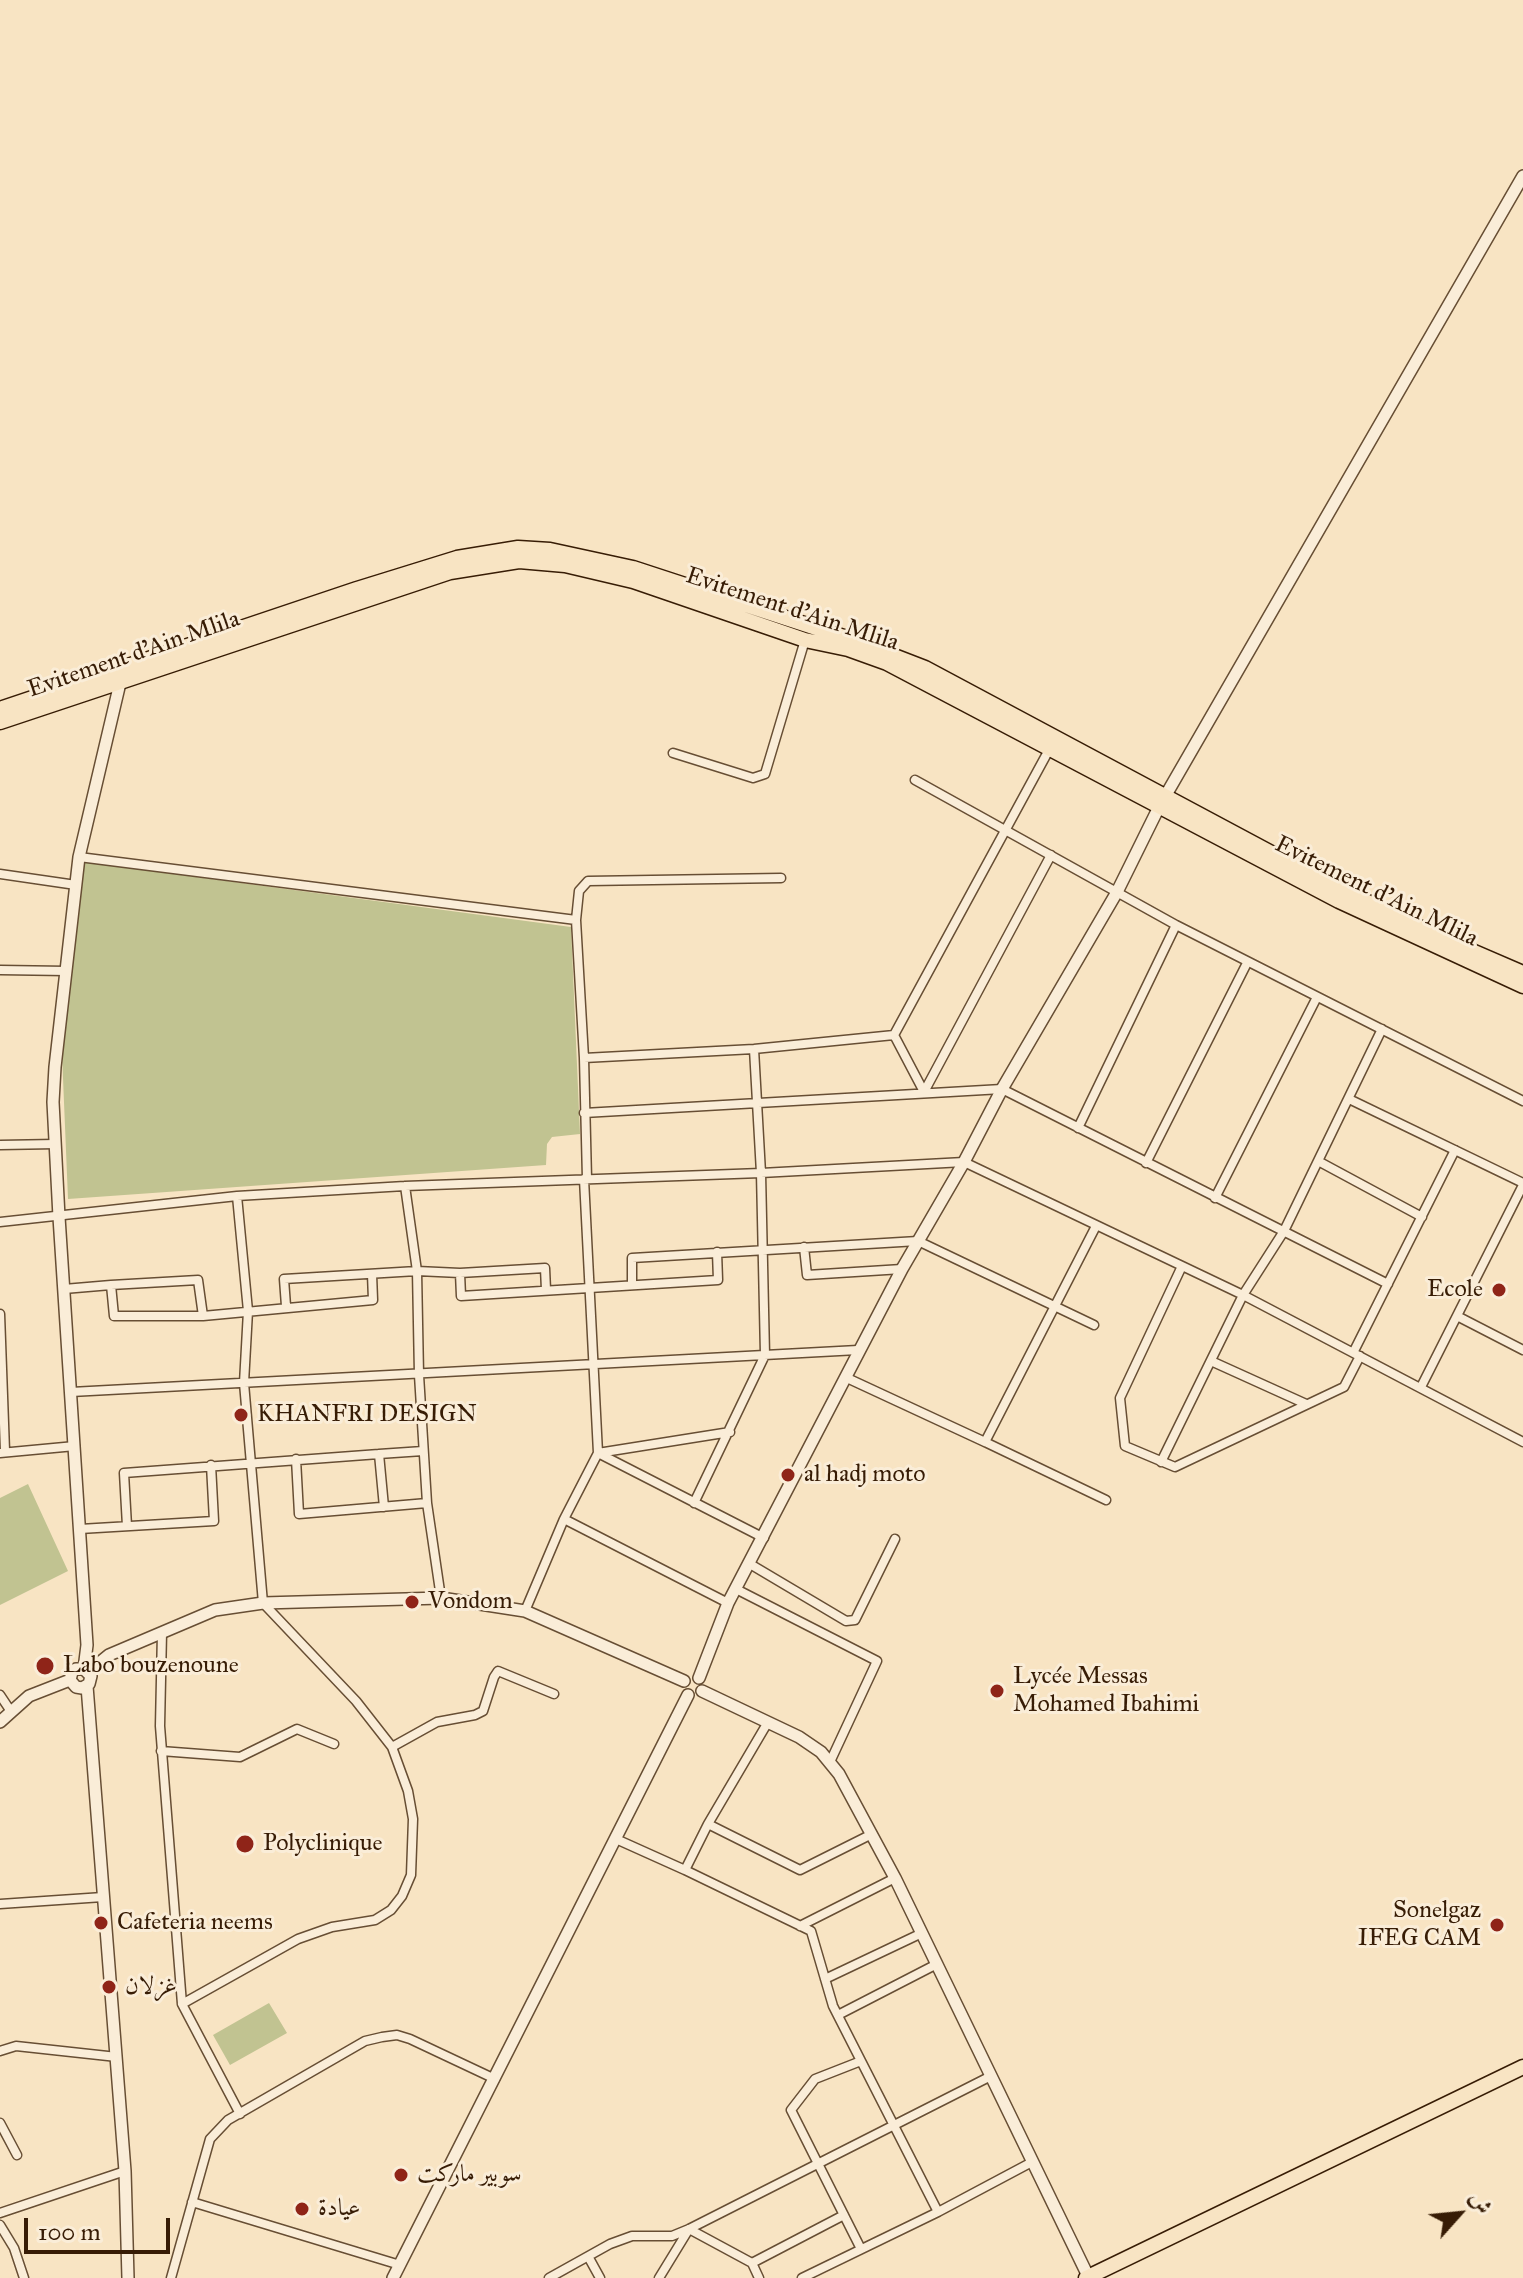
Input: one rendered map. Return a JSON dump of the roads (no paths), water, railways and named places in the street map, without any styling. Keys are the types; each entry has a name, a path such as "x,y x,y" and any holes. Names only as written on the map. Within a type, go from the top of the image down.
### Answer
{"main road":[{"name":"Evitement d'Ain Mlila","path":"0,722 357,589 457,558 518,548 550,550 633,568 888,652 962,686 1162,803 1339,901 1523,986"},
{"name":"Evitement d'Ain Mlila","path":"0,709 118,678 450,572 519,561 565,565 633,581 805,640 848,649 887,663 1162,803 1392,915 1523,973"},
{"path":"1088,2278 1523,2067"}],"street":[{"path":"699,1678 728,1603 902,1269 1117,892 1162,803 1523,176"},
{"path":"673,753 753,778 765,774 805,640"},
{"path":"118,678 79,857 55,1067 59,1217 87,1645 86,1670 91,1679 87,1686 125,2171 128,2278"},
{"path":"894,1035 1050,748"},
{"path":"915,780 1247,963 1523,1101"},
{"path":"924,1092 1051,855"},
{"path":"79,857 576,920"},
{"path":"0,874 76,885"},
{"path":"525,1611 564,1519 598,1453 588,1287 584,1058 576,920 579,891 588,881 781,878"},
{"path":"1078,1128 1176,925"},
{"path":"1146,1163 1247,963"},
{"path":"0,970 67,971"},
{"path":"1215,1198 1317,997"},
{"path":"1161,1462 1243,1295 1284,1231 1382,1029"},
{"path":"584,1058 754,1049 894,1035"},
{"path":"894,1035 924,1092"},
{"path":"694,1503 765,1355 764,1250 754,1049"},
{"path":"584,1113 1002,1089 1388,1284"},
{"path":"1349,1099 1523,1184 1421,1387"},
{"path":"0,1145 56,1144"},
{"path":"1182,1266 1120,1398 1125,1446 1175,1467 1344,1387 1388,1284 1455,1150"},
{"path":"1318,1161 1422,1217"},
{"path":"0,1222 237,1196 964,1162 1243,1295 1523,1442"},
{"path":"405,1186 417,1271 419,1375 427,1503 441,1598"},
{"path":"182,2004 298,1939 332,1927 375,1920 391,1910 402,1896 411,1875 413,1834 408,1791 392,1747 356,1701 263,1603 244,1383 248,1311 237,1196"},
{"path":"985,1442 1096,1226"},
{"path":"632,1284 632,1258 918,1241 1094,1325"},
{"path":"804,1247 807,1275 902,1269"},
{"path":"460,1273 461,1296 718,1280 717,1252"},
{"path":"286,1306 284,1279 545,1268 546,1290"},
{"path":"111,1285 114,1316 203,1316 373,1300 372,1274"},
{"path":"64,1289 198,1280 203,1316"},
{"path":"0,1314 3,1452 75,1446"},
{"path":"1457,1316 1523,1350"},
{"path":"71,1392 858,1350"},
{"path":"1211,1361 1306,1404"},
{"path":"847,1378 1106,1500"},
{"path":"598,1453 730,1432"},
{"path":"127,1526 124,1473 250,1461 423,1451"},
{"path":"598,1453 764,1538"},
{"path":"379,1454 384,1507"},
{"path":"296,1459 299,1514 427,1503"},
{"path":"80,1529 214,1521 211,1465"},
{"path":"564,1519 728,1603"},
{"path":"750,1564 846,1621 855,1620 895,1539"},
{"path":"736,1589 877,1661 830,1762"},
{"path":"0,1722 29,1696 70,1680 74,1670 86,1670 109,1655 215,1610 263,1603 441,1598 525,1611 684,1681"},
{"path":"162,1632 161,1751 182,2004 240,2114"},
{"path":"392,1747 437,1722 483,1711 498,1671 554,1694"},
{"path":"684,1681 691,1677 699,1678"},
{"path":"684,1681 683,1689 688,1695 697,1696 703,1685 699,1678"},
{"path":"70,1680 79,1688 87,1686"},
{"path":"702,1691 811,1744 830,1762 895,1878 1088,2278"},
{"path":"0,1695 10,1710"},
{"path":"393,2278 688,1695"},
{"path":"685,1870 708,1824 768,1722"},
{"path":"161,1751 240,1757 297,1729 334,1744"},
{"path":"708,1824 800,1870 872,1834"},
{"path":"616,1839 811,1931 838,2015 938,2212"},
{"path":"800,1926 895,1878"},
{"path":"0,1904 103,1897"},
{"path":"825,1979 922,1933"},
{"path":"838,2015 937,1964"},
{"path":"171,2278 210,2139 228,2120 365,2041 382,2037 397,2035 410,2039 495,2079"},
{"path":"0,2051 16,2046 117,2057"},
{"path":"861,2061 815,2079 791,2110 861,2249"},
{"path":"549,2278 610,2244 632,2236 672,2236 689,2229 991,2076"},
{"path":"0,2123 17,2155"},
{"path":"802,2278 1032,2162"},
{"path":"0,2213 125,2171"},
{"path":"192,2202 400,2265"},
{"path":"752,2263 844,2215"},
{"path":"0,2225 14,2248 24,2278"},
{"path":"689,2229 752,2263 759,2278"},
{"path":"659,2278 689,2229"},
{"path":"589,2258 600,2278"}],"place":[{"name":"Ecole","path":"1499,1290"},
{"name":"KHANFRI DESIGN","path":"241,1415"},
{"name":"al hadj moto","path":"788,1475"},
{"name":"Vondom","path":"412,1602"},
{"name":"Labo bouzenoune","path":"45,1666"},
{"name":"Lycée Messas Mohamed Ibahimi","path":"997,1691"},
{"name":"Polyclinique","path":"245,1844"},
{"name":"Cafeteria neems","path":"101,1923"},
{"name":"Sonelgaz IFEG CAM","path":"1497,1925"},
{"name":"غزلان","path":"109,1987"},
{"name":"سوبير ماركت","path":"401,2175"},
{"name":"عيادة","path":"302,2209"}]}
